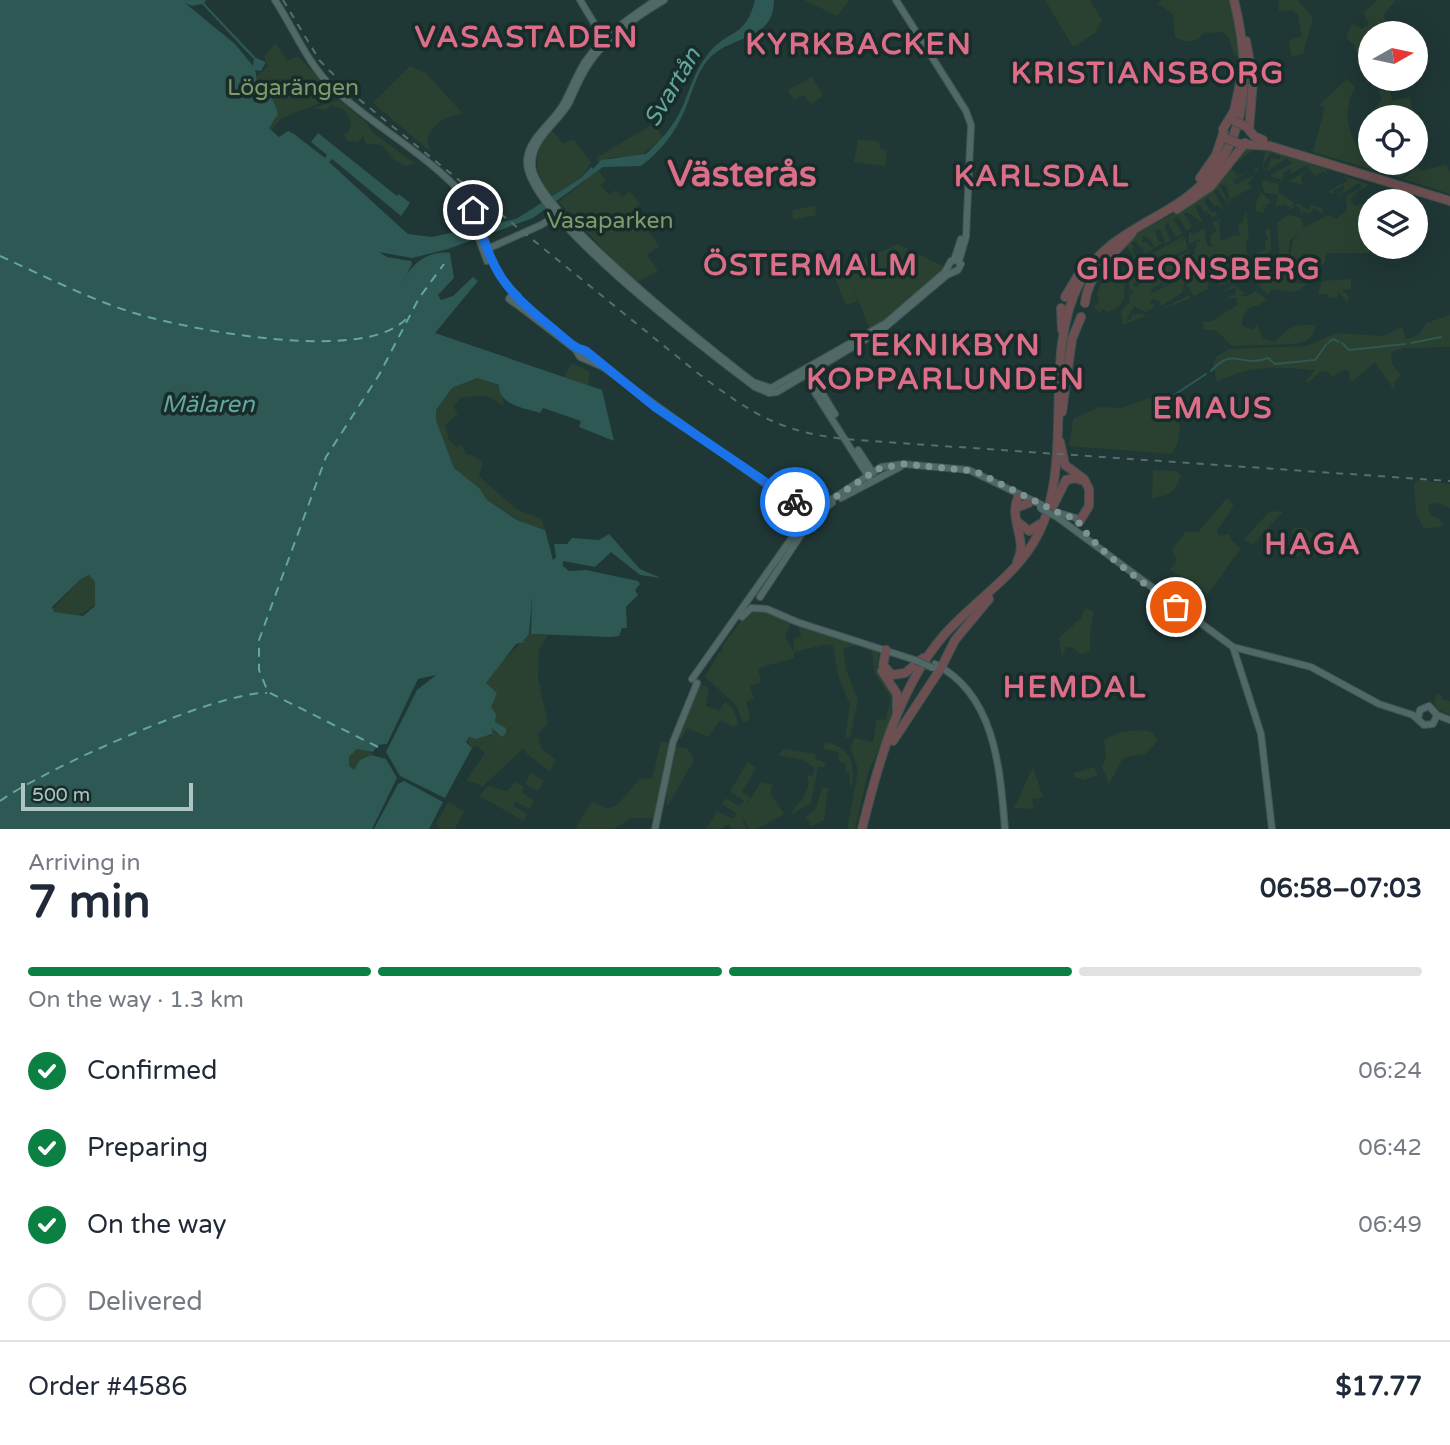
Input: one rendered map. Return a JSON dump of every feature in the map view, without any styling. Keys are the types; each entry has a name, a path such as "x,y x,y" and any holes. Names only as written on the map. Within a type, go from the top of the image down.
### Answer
{"highway":[{"path":"885,649 886,672 902,674 915,666 1026,556 1046,516 1053,484 1068,340 1078,299 1099,261 1127,234 1199,186 1218,164 1232,139 1245,93 1236,0"},
{"path":"1065,297 1090,259 1108,242 1192,202 1211,186 1244,143 1249,129 1253,80 1236,0"},
{"path":"1159,215 1205,172 1221,146 1240,88 1241,32"},
{"path":"1177,209 1216,174 1239,133 1248,91 1246,41"},
{"path":"1230,122 1249,129 1255,137 1270,143 1450,200"},
{"path":"1224,136 1244,143 1270,145 1450,200"},
{"path":"1085,303 1088,287 1127,234"},
{"path":"1056,512 1061,410 1061,309"},
{"path":"1061,410 1072,339 1081,317"},
{"path":"1060,442 1065,465 1089,487 1089,506 1075,522"},
{"path":"892,738 932,658 958,626 1031,556 1056,512 1066,480 1079,479 1086,487 1088,500 1075,522"},
{"path":"1020,499 1017,520 1025,530 1037,528 1046,516"},
{"path":"998,586 1015,565 1021,552 1014,520 1020,499"},
{"path":"892,738 955,640 989,599"},
{"path":"864,829 892,738 918,673 944,636"},
{"path":"885,649 880,667 898,698 892,738"}],"main road":[{"path":"275,0 328,83 464,196 471,205 482,240 491,247"},
{"path":"582,0 605,38"},
{"path":"656,0 597,46 578,74 561,108 533,142 527,158 531,172 552,208 636,289 755,387 769,393 808,374 897,319 952,269 956,260 962,233 967,125 894,0"},
{"path":"531,172 537,142 563,112 605,38 664,0"},
{"path":"552,208 565,219"},
{"path":"552,208 491,247 489,261 510,295 510,302 517,301 583,354 809,516"},
{"path":"713,352 758,385 768,388 808,374 817,362 886,323 952,269"},
{"path":"808,374 871,476"},
{"path":"769,393 778,384"},
{"path":"730,460 752,473 809,516"},
{"path":"864,462 884,466 975,471 1020,499 1075,522 1109,555 1236,649 1311,667 1379,704 1404,712 1426,725 1436,718 1450,720"},
{"path":"860,480 864,462"},
{"path":"700,675 809,516 856,489 884,466"},
{"path":"841,496 860,480 904,466 984,475"},
{"path":"755,598 755,607"},
{"path":"755,598 796,618 885,649"},
{"path":"700,675 745,612 755,607 939,667 971,692 986,719 1004,829"},
{"path":"1236,649 1261,734 1272,829"},
{"path":"655,829 673,742 694,684 694,675 700,675"},
{"path":"1404,712 1429,706 1436,718"},
{"path":"1419,719 1420,710"}],"green space":[{"path":"804,0 849,0 849,1 837,16"},
{"path":"1045,0 1090,0 1102,20 1095,33 1073,47"},
{"path":"1162,0 1230,0 1239,56 1234,55 1229,39 1223,32 1204,33 1191,41 1175,37 1173,14 1157,3"},
{"path":"1278,0 1297,0 1313,17 1303,54 1292,57 1288,41 1302,36 1298,15 1291,10 1279,12"},
{"path":"1377,0 1396,0 1384,14 1385,21 1367,21 1363,13"},
{"path":"1352,23 1358,27 1358,55 1354,45 1346,38"},
{"name":"Lögarängen","path":"276,43 287,61 298,56 336,97 282,118 271,130 268,127 278,114 276,107 255,78 268,66 264,56"},
{"path":"410,66 426,73 463,114 446,118 433,128 427,139 431,152 373,103"},
{"path":"812,77 823,96 811,104 803,95 794,100 788,90"},
{"path":"1347,79 1355,87 1349,104 1348,120 1358,149 1358,165 1313,152 1325,107 1319,105"},
{"path":"1378,91 1390,91 1392,101 1410,97 1411,105 1377,105 1382,99"},
{"path":"339,100 367,123 372,132 413,162 412,164 406,166 394,160 382,145 366,144 363,136 358,142 347,141 344,134 349,132 351,121 344,110 331,105 326,110 313,108"},
{"path":"655,123 663,138 639,157 612,157 598,162 596,158"},
{"path":"551,129 563,144 574,139 591,163 581,178 552,196 541,179 537,162 541,146"},
{"path":"858,139 879,142 880,149 887,150 885,166 854,162"},
{"path":"1242,148 1259,148 1231,167 1237,176 1252,170 1233,180 1235,185 1255,175 1248,183 1251,188 1230,199 1226,186 1219,184 1231,208 1217,189 1214,191 1224,211 1218,205 1215,207 1208,198 1204,200 1211,213 1215,211 1217,215 1213,218 1207,211 1204,212 1200,205 1195,206 1203,223 1187,212 1184,214 1192,227 1187,231 1178,216 1174,220 1182,234 1176,237 1168,223 1171,219 1164,226 1171,240 1165,243 1160,230 1155,230 1158,241 1163,242 1155,248 1148,237 1143,236 1141,243 1145,242 1153,249 1144,254 1142,245 1141,249 1137,242 1132,242 1132,250 1137,257 1131,261 1134,257 1125,244 1113,256 1123,265 1110,261 1113,265 1103,268 1087,297 1093,278 1117,248 1206,192"},
{"path":"1265,149 1326,169 1327,175 1324,171 1305,181 1314,175 1311,170 1301,176 1303,185 1288,181 1310,170 1307,165 1290,174 1291,168 1283,173 1283,180 1270,176 1292,163 1286,158 1267,171 1271,158 1280,159 1280,156 1271,153 1264,163 1265,174 1263,166"},
{"path":"1446,164 1450,172 1450,194 1403,179 1408,175 1428,175 1428,169"},
{"name":"Vasaparken","path":"598,170 606,180 600,185 609,195 616,190 622,197 630,191 640,204 633,211 659,246 647,255 658,271 639,281 632,280 559,202"},
{"path":"1344,176 1369,184 1358,189 1362,187 1359,183 1340,195 1335,194 1343,192 1344,185 1333,191 1334,194 1327,192 1347,181"},
{"path":"1263,180 1279,184 1278,192 1295,203 1292,205 1294,207 1297,203 1309,210 1311,205 1322,208 1323,214 1314,208 1309,214 1303,210 1303,216 1298,206 1288,210 1290,207 1283,204 1280,207 1278,200 1279,206 1276,206 1278,194 1265,193 1262,185 1261,188"},
{"path":"1358,189 1351,200 1354,206 1358,205 1358,253 1327,253 1324,264 1288,267 1293,240 1300,233 1290,240 1287,267 1280,269 1283,266 1280,264 1277,223 1288,215 1301,218 1304,228 1328,215 1336,219 1347,210 1346,198 1350,199 1346,196"},
{"path":"1261,192 1272,203 1267,204 1263,213 1256,211"},
{"path":"815,206 816,215 793,220 792,210"},
{"path":"1246,210 1249,239 1246,240 1247,250 1243,252 1247,251 1249,273 1254,269 1255,273 1242,278 1247,274 1242,261 1234,263 1235,276 1240,278 1228,283 1225,271 1228,271 1229,281 1233,279 1232,271 1221,266 1222,281 1226,283 1214,289 1220,285 1217,282 1218,270 1211,267 1209,258 1205,262 1208,289 1194,296 1187,286 1191,255 1196,253 1193,251 1197,247 1195,242 1200,242 1199,239 1189,244 1189,232 1194,234 1204,228 1207,245 1211,247 1215,245 1211,245 1211,234 1217,231 1212,222 1222,219 1219,222 1220,238 1223,241 1234,235 1240,236 1238,224 1243,222"},
{"path":"1270,228 1270,258 1267,260 1259,256 1258,266 1257,252 1266,249 1265,240 1268,240 1265,231"},
{"path":"1184,236 1177,243 1185,239 1188,249 1163,261 1165,254 1153,260 1154,263 1162,261 1145,272 1189,251 1189,273 1186,275 1184,271 1171,279 1174,281 1167,282 1161,288 1164,282 1150,290 1153,292 1146,296 1186,277 1182,293 1161,306 1160,301 1152,299 1150,305 1154,304 1154,308 1145,312 1134,306 1126,321 1131,319 1131,315 1143,313 1145,316 1123,325 1121,311 1130,302 1129,295 1134,292 1129,288 1129,280 1143,274 1144,279 1133,284 1135,287 1147,279 1143,273 1129,278 1131,265"},
{"path":"898,244 947,268 901,309 870,330 851,281 858,301 846,305 831,269 843,265 845,267"},
{"path":"1115,266 1121,268 1116,267 1111,278 1103,282 1107,270 1101,271"},
{"path":"1289,272 1291,283 1308,284 1296,292 1272,289 1268,294 1258,286 1270,278 1269,275"},
{"path":"1125,279 1124,299 1118,308 1108,312 1101,308 1101,313 1093,307 1099,303 1097,293 1101,284"},
{"path":"1351,279 1351,289 1342,290 1349,297 1347,302 1338,292 1337,297 1329,298 1328,294 1318,294 1322,281"},
{"path":"1233,285 1238,286 1240,291 1245,292 1242,296 1248,296 1255,291 1267,299 1250,307 1243,316 1242,326 1253,330 1257,325 1263,338 1275,342 1297,326 1316,325 1314,333 1295,344 1232,346 1217,331 1203,329 1202,322 1212,321 1237,305 1237,298 1225,298 1235,295 1237,287 1222,292"},
{"path":"1189,295 1191,298 1156,312"},
{"path":"1450,315 1450,347 1406,348 1391,352 1392,364 1401,375 1394,383 1394,390 1375,362 1353,381 1350,380 1349,371 1342,370 1332,377 1328,372 1321,371 1309,382 1305,382 1315,370 1276,368 1242,372 1217,382 1213,363 1217,356 1229,349 1307,346 1336,333 1383,336 1402,327 1406,339 1419,335 1426,323"},
{"path":"572,363 590,372 588,386 564,377"},
{"path":"477,378 500,386 504,406 487,396 462,397 453,406 458,414 445,425 449,440 457,447 461,444 467,455 473,455 483,462 479,476 516,509 542,519 545,530 518,520 487,500 454,468 436,420 436,410 452,388"},
{"path":"1166,392 1177,415 1180,430 1172,454 1069,446 1073,419 1099,407 1121,408"},
{"path":"1153,470 1176,471 1181,476 1174,490 1164,496 1157,486 1163,496 1152,499"},
{"path":"1419,480 1450,484 1450,508 1438,503 1428,505 1430,515 1440,519 1443,526 1424,529 1416,513 1414,484"},
{"path":"1227,498 1234,506 1217,531 1219,536 1229,534 1232,541 1241,548 1208,594 1170,570 1177,561 1172,550 1185,532 1198,532"},
{"path":"1270,511 1283,512 1252,545 1244,539"},
{"path":"1295,527 1306,529 1325,541 1335,539 1340,547 1329,560 1321,553 1315,557 1306,549 1297,557 1292,554 1296,549 1291,543 1296,537 1291,532"},
{"path":"89,575 95,582 97,603 81,614 69,617 52,610 81,579"},
{"path":"1085,608 1094,612 1091,651 1080,654 1074,648 1066,647 1062,657 1059,638 1081,618"},
{"path":"751,609 767,610 880,651 877,665 895,693 894,716 868,773 855,829 847,829 858,770 850,746 855,738 873,742 877,719 885,720 891,698 875,674 872,651 859,645 843,648 846,670 858,700 850,738 845,737 850,705 838,675 833,646 828,644 794,652 794,658 758,668 761,683 750,686 754,699 746,702 750,719 743,723 736,705 705,677 719,652 723,651 723,645","holes":["791,623 798,625 801,636 794,639 793,651 785,637"]},
{"path":"529,634 548,635 539,650 538,678 548,723 538,734 541,748 556,760 550,771 527,754 524,748 481,788 481,785 466,781 485,753 477,746 472,748 467,740 470,736 476,739 487,735 493,737 492,728 502,736 501,725 495,722 491,706 491,689 486,684 496,668"},
{"path":"698,686 709,688 706,706 719,711 725,702 733,708 739,725 733,727 720,720 708,737 687,728 681,739 675,737"},
{"path":"1437,694 1442,695 1442,700 1450,701 1450,715 1437,709 1434,702"},
{"path":"1120,732 1152,732 1158,741 1145,754 1123,758 1109,784 1102,767 1106,757 1104,740"},
{"path":"661,741 670,743 654,818 632,818 614,829 575,829 592,801 607,809 617,805 641,778 652,779"},
{"path":"825,742 841,748 850,759 853,773 851,790 849,773 845,772 846,763 839,762 838,752 823,749"},
{"path":"678,747 687,748 694,760 667,807 666,781 672,751"},
{"path":"357,749 369,750 373,755 358,763 354,771 349,766 349,757"},
{"path":"784,749 815,754 815,758 826,763 824,767 818,767 811,803 790,815 806,793 807,776 813,775 814,768 803,760 778,755"},
{"path":"748,762 756,768 742,792 750,798 741,814 761,782 773,785 770,793 784,814 757,829 749,829 742,817 746,829 732,829 729,824 721,829 706,829 717,811 733,819 737,814 722,804 725,798 739,806 744,801 730,791"},
{"path":"1033,767 1043,797 1032,799 1034,809 1014,808"},
{"path":"1094,767 1098,775 1084,780 1074,777 1074,773"},
{"path":"531,772 544,781 538,791 525,784"},
{"path":"516,782 524,787 522,793 534,800 530,809 516,802 513,806 527,814 524,821 479,796 488,786 507,791"},
{"path":"822,787 828,788 824,820 812,826 805,818 816,809"},
{"path":"448,802 464,811 455,829 440,829 436,824"}],"water":[{"name":"Mälaren","path":"0,0 206,0 204,3 256,58 266,62 261,71 255,70 256,80 271,97 278,114 269,128 279,137 288,131 294,134 325,158 327,155 311,142 318,133 397,196 399,194 410,203 401,216 332,159 329,162 399,226 408,234 432,237 516,219 581,178 601,160 646,154 675,121 703,60 722,40 741,28 751,13 755,0 774,0 768,22 761,29 723,48 708,60 699,73 684,112 671,135 641,166 603,167 533,218 448,249 412,258 379,252 387,257 411,261 406,276 427,256 450,253 454,278 438,295 441,300 453,296 473,277 478,281 435,333 602,390 614,441 579,427 581,421 543,408 540,413 513,405 503,397 499,385 477,378 452,388 436,410 436,420 454,468 479,488 487,500 517,520 545,530 553,560 556,557 554,544 567,544 572,538 599,540 609,534 640,569 661,578 640,575 611,552 595,567 563,561 563,566 569,571 586,570 638,581 640,584 635,590 638,595 626,607 627,628 622,628 619,636 611,637 531,634 532,597 529,634 523,641 525,642 516,644 486,683 497,693 491,707 496,714 495,722 506,728 506,733 502,737 492,728 493,737 492,734 476,739 469,737 466,742 472,748 445,798 400,776 386,752 417,690 436,675 418,679 387,744 378,745 373,752 357,749 349,757 349,766 354,770 360,760 371,755 386,759 397,778 372,829 0,829","holes":["185,3 192,6 202,4 254,59 253,66 235,44","89,575 95,582 95,606 83,616 54,612 52,607 81,579"]},
{"path":"404,781 443,802 429,829 374,829 398,784"}],"waterway":[{"path":"1411,343 1441,337"},
{"path":"1328,343 1333,339 1339,342"},
{"path":"1342,343 1349,350 1405,344"},
{"path":"1211,371 1219,363 1232,358 1251,361 1268,358 1275,364 1315,360 1326,345"},
{"path":"1174,395 1206,374"}],"ferry route":[{"path":"0,256 133,313 245,336 284,340 357,339 386,332 406,319"},
{"path":"378,747 268,692 259,670 259,640 326,457 379,375 419,298 444,264"},
{"path":"0,801 90,753 172,718 243,696 267,693"}],"railway":[{"path":"283,0 320,61 355,96 695,371 734,400 770,420 808,433 856,440 1450,481"}],"way so far":[{"path":"795,502 811,513 819,505 872,472 891,464 975,471 1061,514 1079,520 1080,526 1109,555 1176,607"}],"district":[{"name":"VASASTADEN","path":"527,37"},
{"name":"KYRKBACKEN","path":"859,44"},
{"name":"KRISTIANSBORG","path":"1148,73"},
{"name":"Västerås","path":"742,173"},
{"name":"KARLSDAL","path":"1042,176"},
{"name":"ÖSTERMALM","path":"811,265"},
{"name":"GIDEONSBERG","path":"1199,269"},
{"name":"TEKNIKBYN KOPPARLUNDEN","path":"946,362"},
{"name":"EMAUS","path":"1213,408"},
{"name":"HAGA","path":"1313,544"},
{"name":"HEMDAL","path":"1075,687"}],"route":[{"path":"473,210 498,276 522,303 655,407 795,502"}],"water label":[{"name":"Svartån","path":"672,87"}]}
